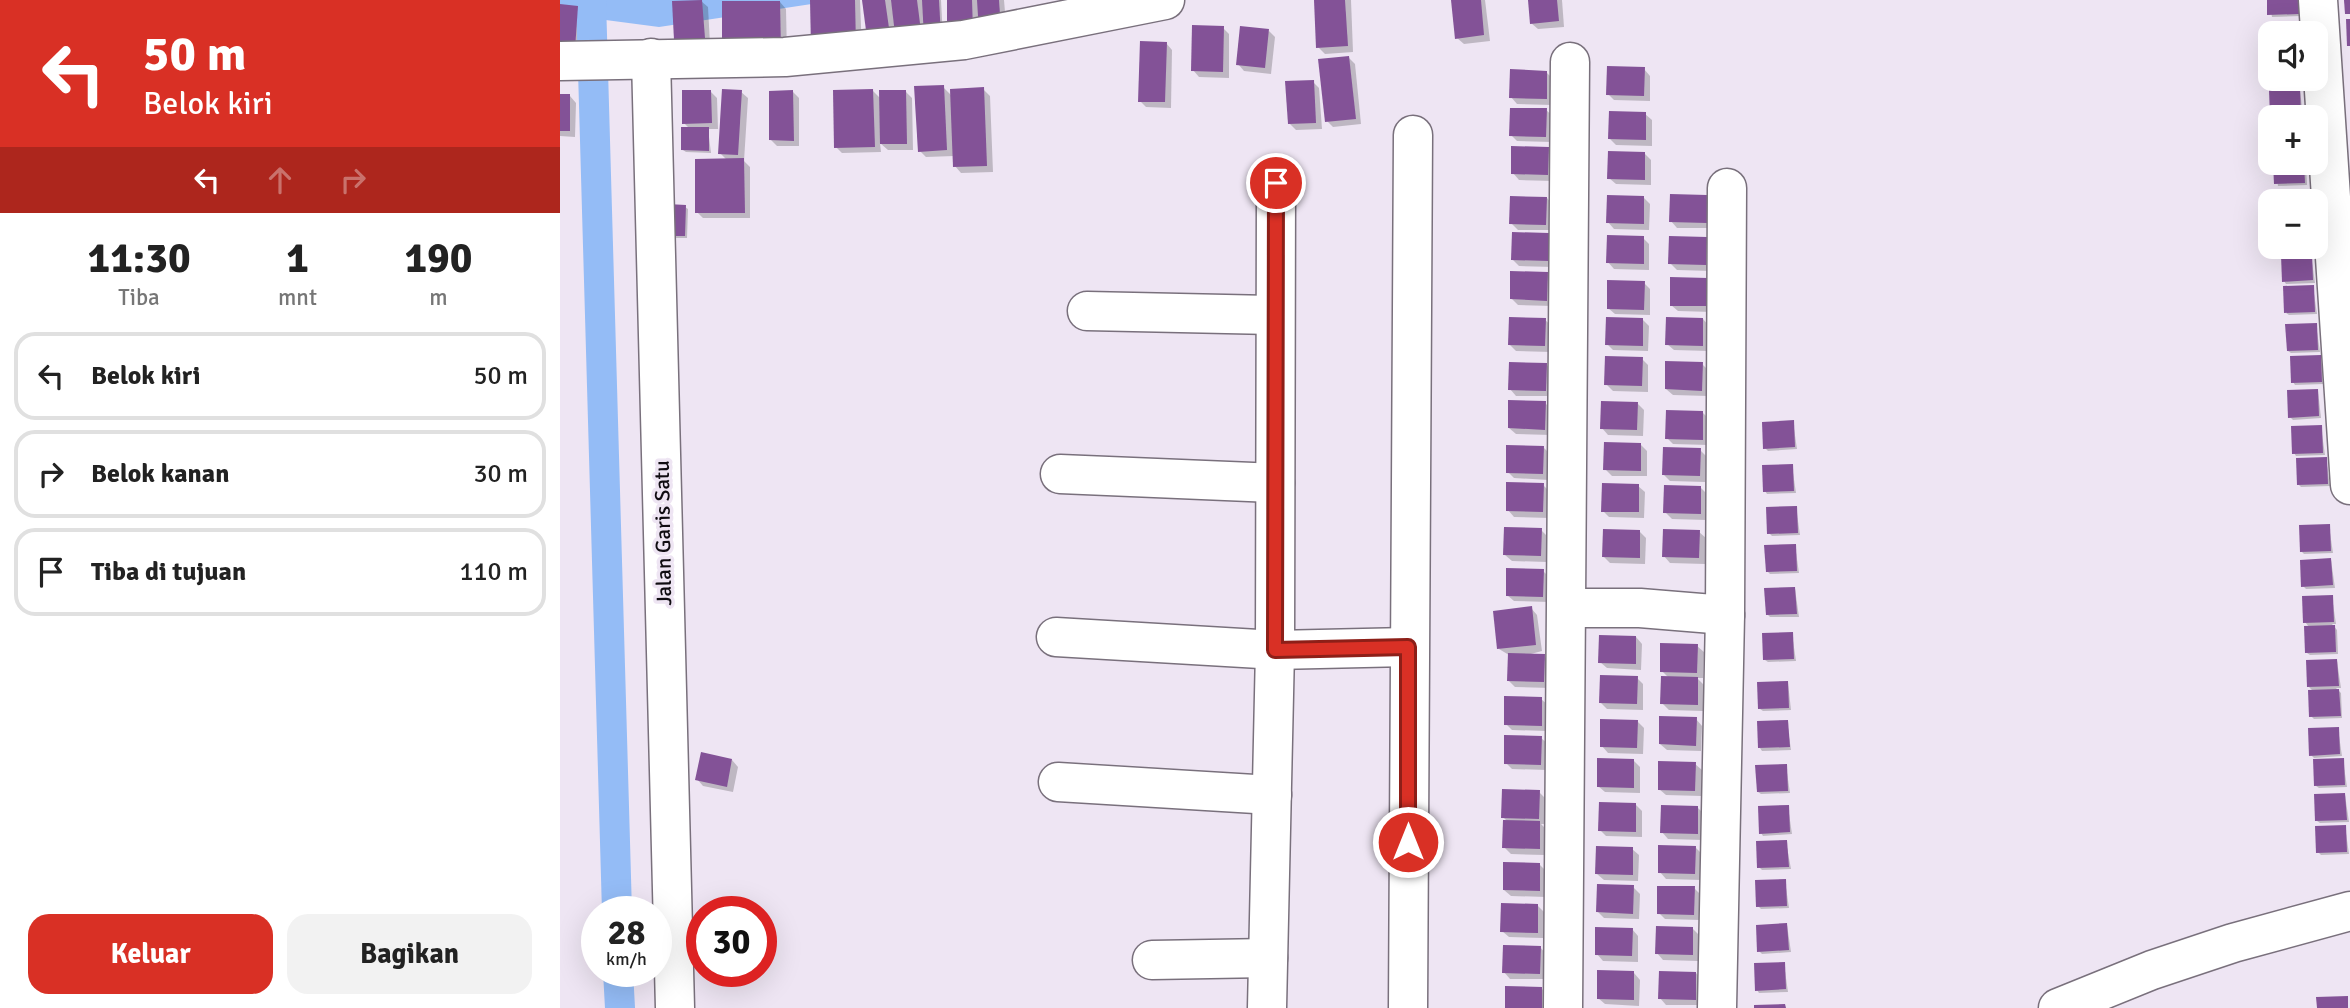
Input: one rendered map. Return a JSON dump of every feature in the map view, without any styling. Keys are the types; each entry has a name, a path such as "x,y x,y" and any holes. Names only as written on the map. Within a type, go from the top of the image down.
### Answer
{"street":[{"path":"560,61 785,57 964,40 1164,0"},
{"path":"2318,0 2350,485"},
{"name":"Jalan Garis Satu","path":"640,60 675,1008"},
{"path":"1563,1008 1570,61"},
{"path":"1408,1008 1413,135"},
{"path":"1267,1008 1275,650 1276,183"},
{"path":"1717,1008 1725,615 1727,188"},
{"path":"1087,311 1275,315"},
{"path":"1060,474 1275,483"},
{"path":"1568,608 1640,608 1725,615"},
{"path":"1056,637 1275,650 1408,647"},
{"path":"1058,782 1272,795"},
{"path":"2058,1008 2152,970 2234,943 2350,911"},
{"path":"1152,960 1268,958"}],"water":[{"path":"560,0 838,0 659,27 560,14"}],"building":[{"path":"702,0 705,38 674,40 672,1"},
{"path":"810,0 855,0 856,46 811,47"},
{"path":"862,0 885,0 890,35 867,38"},
{"path":"891,0 917,0 921,31 895,34"},
{"path":"922,0 939,0 941,36 924,37"},
{"path":"947,0 972,0 973,32 947,33"},
{"path":"977,0 999,0 1001,30 979,32"},
{"path":"1314,0 1345,0 1348,46 1316,48"},
{"path":"1451,0 1481,0 1484,35 1455,39"},
{"path":"1528,0 1557,0 1559,21 1530,24"},
{"path":"2267,0 2298,0 2299,14 2267,15"},
{"path":"2344,0 2350,0 2350,14 2345,14"},
{"path":"722,1 780,1 781,50 722,50"},
{"path":"560,4 578,6 575,49 560,48"},
{"path":"2346,19 2350,19 2350,46 2347,46"},
{"path":"1192,25 1224,26 1223,72 1191,71"},
{"path":"1240,26 1269,29 1265,68 1236,65"},
{"path":"1140,41 1167,42 1165,102 1138,102"},
{"path":"1349,56 1356,119 1325,122 1318,59"},
{"path":"1607,66 1645,67 1644,96 1606,95"},
{"path":"1510,69 1547,71 1547,99 1509,98"},
{"path":"1314,80 1316,123 1288,124 1285,81"},
{"path":"944,85 947,150 918,152 914,86"},
{"path":"984,87 987,166 953,167 950,89"},
{"path":"722,89 742,90 738,155 718,154"},
{"path":"873,89 875,147 834,148 833,90"},
{"path":"682,90 711,90 712,123 682,124"},
{"path":"793,90 794,141 769,140 769,91"},
{"path":"879,90 906,90 907,144 880,144"},
{"path":"2269,91 2300,91 2301,105 2270,105"},
{"path":"560,94 570,94 570,131 560,131"},
{"path":"1510,108 1547,108 1546,137 1509,136"},
{"path":"1609,111 1646,112 1646,140 1608,139"},
{"path":"681,127 709,127 709,151 681,150"},
{"path":"1511,146 1549,147 1548,175 1511,174"},
{"path":"1608,151 1645,152 1645,180 1607,179"},
{"path":"744,158 745,213 695,213 695,159"},
{"path":"2274,175 2305,175 2305,183 2274,184"},
{"path":"1670,194 1707,195 1707,223 1669,222"},
{"path":"1607,195 1644,196 1644,224 1606,223"},
{"path":"1510,196 1547,197 1546,225 1509,224"},
{"path":"667,204 686,205 685,236 666,236"},
{"path":"1512,232 1549,233 1549,261 1511,260"},
{"path":"1607,235 1644,236 1644,264 1606,263"},
{"path":"1669,236 1707,237 1706,265 1668,264"},
{"path":"2281,259 2312,259 2313,280 2282,282"},
{"path":"1510,271 1548,272 1547,301 1510,299"},
{"path":"1670,277 1708,278 1707,306 1670,306"},
{"path":"1607,280 1645,281 1644,310 1607,309"},
{"path":"2314,285 2315,312 2284,313 2283,286"},
{"path":"1509,317 1546,318 1545,346 1508,345"},
{"path":"1606,317 1643,318 1643,346 1605,345"},
{"path":"1666,317 1703,318 1703,346 1665,345"},
{"path":"2317,323 2318,350 2287,351 2285,324"},
{"path":"2321,355 2322,382 2291,383 2290,356"},
{"path":"1605,356 1643,357 1642,386 1604,385"},
{"path":"1665,361 1703,362 1702,391 1665,389"},
{"path":"1509,362 1547,363 1546,391 1508,390"},
{"path":"2318,389 2319,416 2288,418 2287,390"},
{"path":"1508,400 1546,401 1545,430 1508,428"},
{"path":"1601,401 1638,402 1637,430 1600,429"},
{"path":"1666,410 1703,411 1703,440 1665,439"},
{"path":"1794,420 1795,447 1763,449 1762,422"},
{"path":"2322,425 2323,453 2292,454 2291,426"},
{"path":"1604,442 1641,443 1641,471 1603,470"},
{"path":"1506,445 1544,446 1543,474 1506,473"},
{"path":"1663,447 1701,448 1700,476 1662,475"},
{"path":"2327,457 2328,484 2297,485 2296,458"},
{"path":"1793,464 1794,491 1763,492 1762,465"},
{"path":"1506,482 1544,483 1543,512 1506,511"},
{"path":"1602,483 1639,484 1639,512 1601,512"},
{"path":"1664,485 1701,486 1701,514 1663,513"},
{"path":"1797,506 1798,533 1767,534 1766,507"},
{"path":"2330,524 2331,551 2300,552 2299,525"},
{"path":"1504,527 1542,528 1541,556 1503,555"},
{"path":"1603,529 1640,530 1640,558 1602,557"},
{"path":"1663,529 1700,530 1699,558 1662,557"},
{"path":"1796,544 1797,571 1766,572 1764,545"},
{"path":"2331,558 2333,585 2301,587 2300,560"},
{"path":"1506,568 1544,569 1543,597 1506,596"},
{"path":"1795,587 1797,614 1766,615 1764,588"},
{"path":"2333,595 2334,622 2303,623 2302,596"},
{"path":"1532,606 1536,645 1497,649 1493,611"},
{"path":"2335,625 2336,652 2305,653 2304,626"},
{"path":"1793,632 1794,659 1763,660 1762,633"},
{"path":"1599,635 1636,636 1636,664 1598,663"},
{"path":"1660,643 1698,644 1697,673 1660,672"},
{"path":"1508,653 1545,654 1544,682 1507,681"},
{"path":"2337,659 2339,686 2307,687 2306,660"},
{"path":"1600,675 1638,676 1637,704 1599,703"},
{"path":"1661,676 1698,677 1698,705 1660,704"},
{"path":"1788,681 1789,708 1758,709 1757,682"},
{"path":"2339,689 2341,716 2309,717 2308,690"},
{"path":"1504,696 1542,697 1542,726 1504,725"},
{"path":"1659,716 1697,717 1696,746 1659,744"},
{"path":"1600,719 1638,720 1637,748 1600,747"},
{"path":"1788,720 1790,747 1758,748 1757,721"},
{"path":"2339,727 2340,754 2309,756 2308,728"},
{"path":"1504,735 1542,736 1541,765 1504,764"},
{"path":"701,752 732,759 727,787 695,780"},
{"path":"1597,758 1634,759 1634,788 1597,787"},
{"path":"2344,758 2345,785 2314,786 2313,759"},
{"path":"1658,761 1696,762 1695,791 1658,790"},
{"path":"1787,764 1788,791 1757,792 1755,765"},
{"path":"1502,789 1540,790 1539,819 1501,818"},
{"path":"2345,793 2347,820 2315,821 2314,794"},
{"path":"1599,802 1636,803 1636,832 1598,831"},
{"path":"1661,805 1698,806 1698,834 1660,833"},
{"path":"1789,805 1790,832 1759,834 1758,806"},
{"path":"1503,820 1540,821 1540,849 1502,848"},
{"path":"2346,825 2347,852 2316,853 2315,826"},
{"path":"1787,840 1789,867 1757,868 1756,841"},
{"path":"1658,845 1696,846 1695,874 1658,873"},
{"path":"1596,846 1633,847 1633,875 1595,874"},
{"path":"1503,862 1540,863 1540,891 1503,890"},
{"path":"1786,879 1787,906 1756,907 1755,880"},
{"path":"1597,884 1634,885 1633,914 1596,912"},
{"path":"1657,886 1695,886 1694,915 1657,914"},
{"path":"1501,903 1538,904 1538,933 1500,932"},
{"path":"1787,923 1789,950 1757,952 1756,925"},
{"path":"1656,926 1693,927 1693,955 1655,954"},
{"path":"1595,927 1633,928 1632,956 1595,955"},
{"path":"1503,945 1541,946 1540,974 1502,973"},
{"path":"1785,962 1786,989 1755,991 1754,963"},
{"path":"1597,970 1634,971 1634,1000 1597,999"},
{"path":"1659,971 1696,972 1696,1000 1658,999"},
{"path":"1505,986 1542,987 1542,1008 1505,1008"},
{"path":"2348,996 2348,1008 2317,1008 2316,997"},
{"path":"1785,1004 1786,1008 1754,1008 1754,1005"}],"waterway":[{"path":"591,0 617,896"},
{"path":"619,987 620,1008"}],"route":[{"path":"1276,183 1275,650 1408,647 1408,842"}]}
